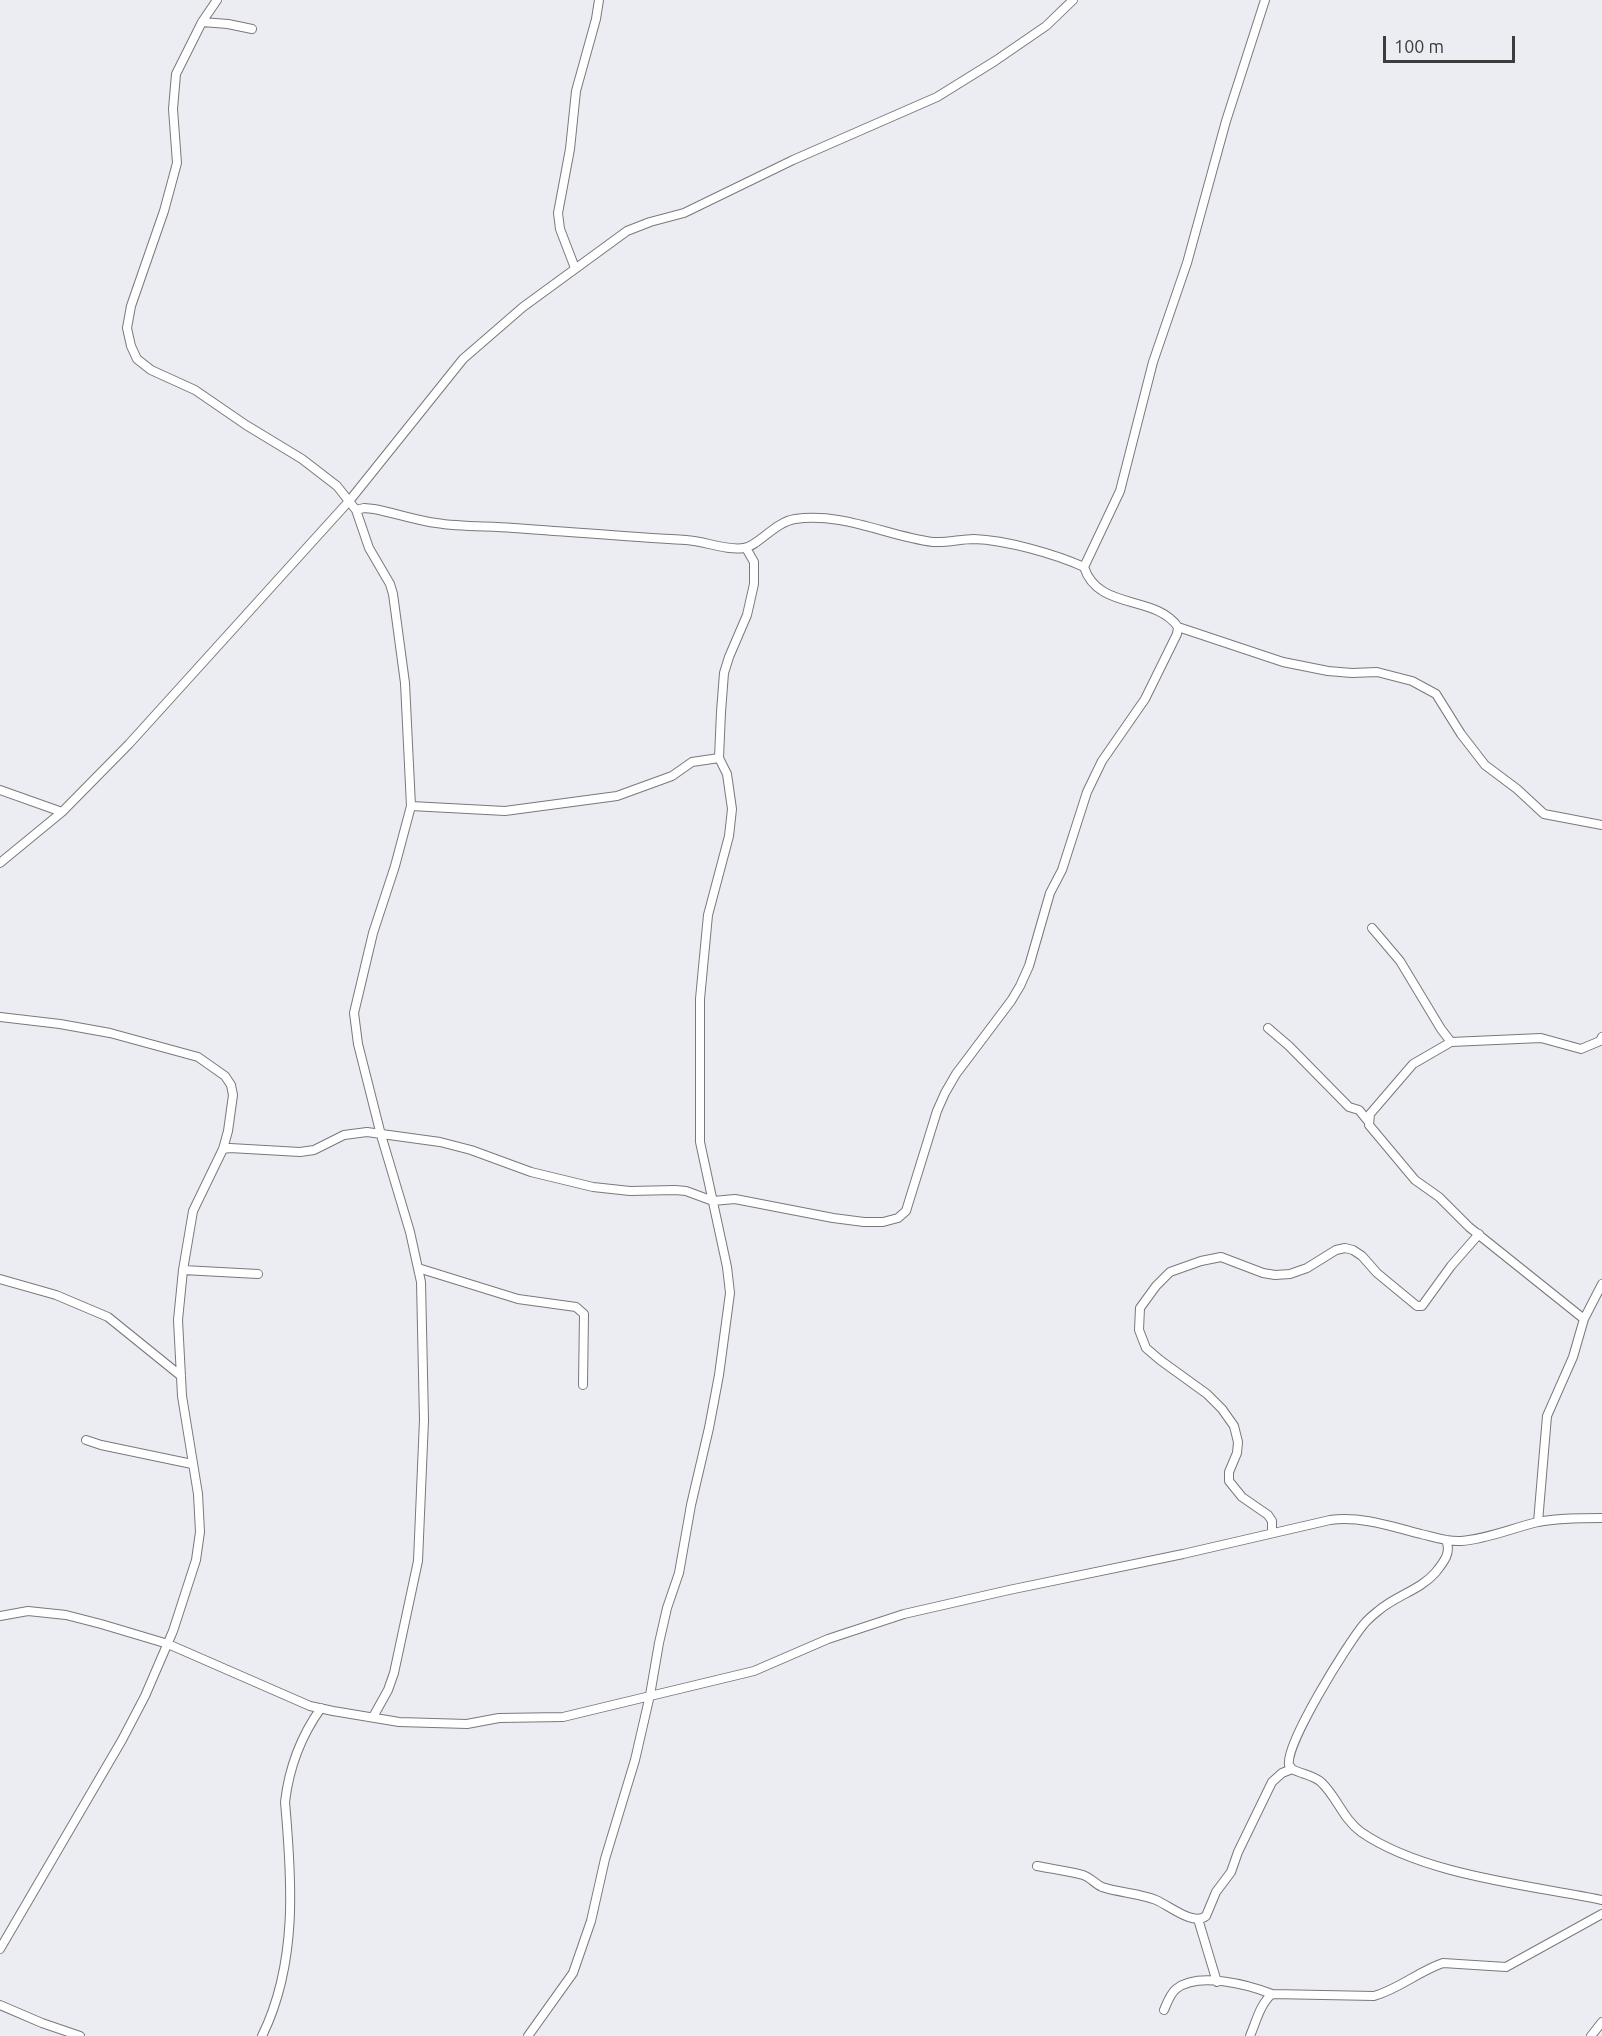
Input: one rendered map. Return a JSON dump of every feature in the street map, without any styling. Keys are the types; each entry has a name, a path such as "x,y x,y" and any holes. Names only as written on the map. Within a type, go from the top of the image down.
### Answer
{"street":[{"path":"217,0 183,55 174,81 177,163 164,211 131,306 127,328 131,346 136,359 151,370 195,390 217,404 320,472 350,500 356,510 369,548 390,584 405,683 411,806 395,866 373,933 354,1013 358,1044 381,1134 410,1232 421,1282 424,1420 418,1561 394,1673 388,1690 373,1717"},
{"path":"575,268 560,229 558,213 570,149 576,91 599,0"},
{"path":"0,863 62,812 171,698 350,500 463,359 524,307 627,231 684,213 836,140 937,97 1046,26 1073,0"},
{"path":"1265,0 1226,121 1187,263 1153,362 1120,491 1085,563 1087,577 1094,586 1105,593 1167,615 1178,627 1283,662 1328,671 1377,672 1412,681 1436,694 1461,734 1485,765 1517,789 1544,814 1602,825"},
{"path":"202,22 252,29"},
{"path":"356,510 374,509 437,524 658,540 694,540 746,548 781,524 794,519 823,518 855,522 911,538 936,542 995,540 1085,563"},
{"path":"528,2036 573,1973 578,1961 591,1921 605,1859 624,1800 650,1695 667,1608 679,1573 691,1505 709,1428 730,1293 727,1267 700,1142 700,999 708,915 729,836 732,809 727,774 719,759 724,673 747,615 754,584 754,562 746,548"},
{"path":"223,1149 300,1152 314,1150 344,1135 367,1132 440,1142 471,1150 531,1172 593,1187 630,1191 687,1191 713,1201 735,1199 864,1222 884,1222 898,1218 906,1211 937,1111 945,1093 956,1074 1008,1006 1029,966 1050,893 1062,870 1087,792 1102,761 1145,699 1174,642 1178,627"},
{"path":"411,806 506,811 617,796 672,776 692,762 719,759"},
{"path":"0,790 62,812"},
{"path":"1372,928 1400,961 1451,1042"},
{"path":"0,1017 110,1033 198,1057 214,1066 231,1085 232,1109 223,1149 193,1211 183,1270 178,1320 181,1376 198,1494 200,1532 196,1560 168,1644 145,1696 122,1740 0,1949"},
{"path":"1268,1028 1349,1107 1359,1110 1408,1173 1440,1197 1479,1234 1584,1319"},
{"path":"1368,1121 1370,1114 1413,1064 1451,1042 1541,1038 1581,1049 1600,1041 1602,1037"},
{"path":"1272,1532 1272,1521 1268,1515 1242,1497 1229,1481 1229,1472 1237,1453 1238,1442 1234,1426 1207,1394 1146,1348 1139,1330 1140,1308 1170,1272 1202,1261 1221,1257 1275,1275 1307,1268 1336,1250 1345,1248 1362,1256 1377,1273 1417,1306 1422,1306 1451,1266 1479,1234"},
{"path":"418,1268 518,1299 576,1308 584,1314 582,1385"},
{"path":"183,1270 258,1274"},
{"path":"0,1279 56,1295 108,1317 181,1376"},
{"path":"1538,1522 1547,1416 1573,1357 1584,1319 1602,1284"},
{"path":"164,1362 179,1354"},
{"path":"86,1440 192,1464"},
{"path":"0,1616 28,1611 66,1615 168,1644 310,1706 399,1722 467,1724 499,1718 563,1717 650,1695 700,1686 754,1671 828,1639 904,1614 1183,1554 1272,1532 1348,1518 1374,1521 1446,1540 1461,1541 1495,1535 1538,1522 1563,1518 1602,1518"},
{"path":"1446,1540 1449,1551 1445,1561 1433,1575 1380,1609 1364,1623 1341,1655 1317,1698 1288,1761 1292,1769 1321,1783 1347,1820 1360,1832 1388,1847 1427,1863 1453,1870 1602,1900"},
{"path":"262,2036 279,1996 290,1935 291,1899 286,1790 303,1736 321,1708"},
{"path":"1037,1866 1085,1876 1101,1886 1146,1897 1198,1919 1206,1916 1216,1892 1231,1872 1242,1843 1272,1782 1282,1773 1292,1769"},
{"path":"1164,2010 1177,1988 1190,1983 1217,1982 1255,1988 1272,1994 1374,1996 1386,1993 1443,1963 1506,1967 1602,1914"},
{"path":"1198,1919 1217,1982"},
{"path":"1250,2036 1262,2007 1272,1994"},
{"path":"0,2005 42,2024 81,2036"},
{"path":"1591,2036 1602,2022"}]}
